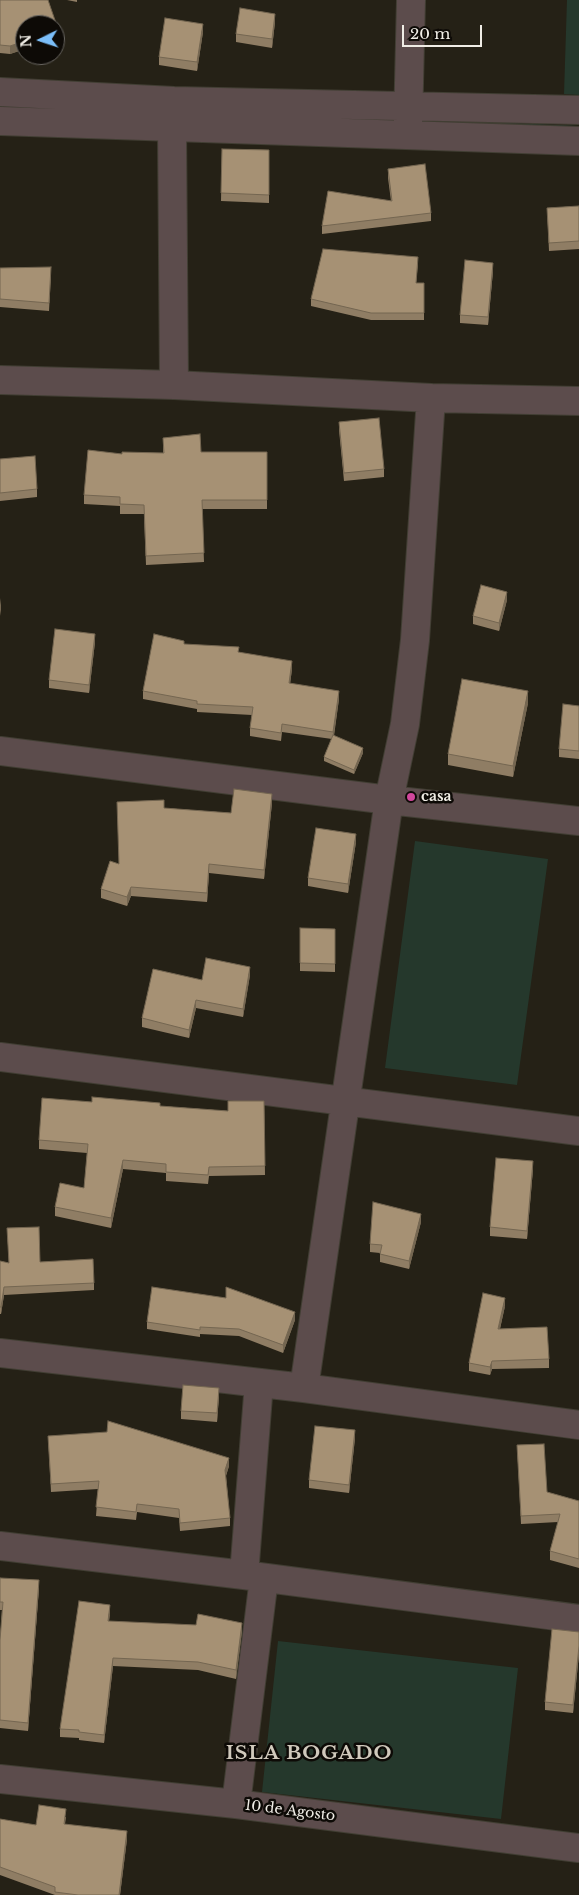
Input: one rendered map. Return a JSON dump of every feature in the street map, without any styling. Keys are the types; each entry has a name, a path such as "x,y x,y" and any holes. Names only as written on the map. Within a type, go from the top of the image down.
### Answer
{"street":[{"path":"408,136 411,0"},
{"path":"0,92 174,100 579,110"},
{"path":"174,100 172,128 174,385"},
{"path":"0,121 579,141"},
{"path":"0,380 174,385 431,398 579,402"},
{"path":"304,1388 389,800 405,724 414,640 431,398"},
{"path":"0,751 389,800 579,821"},
{"path":"0,1056 579,1131"},
{"path":"0,1353 304,1388 579,1425"},
{"path":"236,1804 254,1577 259,1383"},
{"path":"0,1546 579,1619"},
{"name":"10 de Agosto","path":"0,1779 236,1804 579,1848"}],"green space":[{"path":"567,0 579,0 579,95 564,94"},
{"path":"462,121 579,126 579,132 459,123"},
{"path":"415,841 548,859 517,1085 385,1068"},
{"path":"278,1641 518,1668 501,1819 262,1792"}],"building":[{"path":"0,0 48,0 53,15 15,15 15,44 0,45"},
{"path":"240,8 275,14 272,39 236,34"},
{"path":"165,18 203,24 197,62 159,57"},
{"path":"222,149 269,150 269,195 221,193"},
{"path":"425,164 431,213 322,226 328,191 392,201 388,169"},
{"path":"579,206 579,241 549,243 547,208"},
{"path":"323,249 418,257 416,283 424,283 424,313 371,313 311,299"},
{"path":"465,260 493,263 488,317 460,315"},
{"path":"51,267 49,303 0,299 0,268"},
{"path":"379,418 384,469 344,473 339,422"},
{"path":"200,434 201,452 267,452 267,500 202,500 204,553 146,556 144,505 120,504 120,497 84,495 88,450 122,454 122,452 164,453 163,438"},
{"path":"35,456 37,489 0,493 0,459"},
{"path":"481,585 507,592 499,623 473,616"},
{"path":"55,629 95,634 89,685 49,680"},
{"path":"154,634 184,641 184,644 239,647 238,652 292,661 289,683 339,691 333,732 282,724 281,733 250,728 253,707 197,704 197,701 143,691"},
{"path":"462,679 528,691 513,766 448,754"},
{"path":"563,704 579,706 579,751 559,749"},
{"path":"333,735 363,748 354,770 324,757"},
{"path":"234,789 272,794 264,870 209,864 207,893 131,887 127,897 101,889 110,861 119,864 117,802 164,800 164,808 231,813"},
{"path":"316,828 356,834 348,884 308,878"},
{"path":"300,928 335,929 335,964 300,963"},
{"path":"206,958 250,967 243,1009 196,1000 189,1030 142,1018 153,969 202,980"},
{"path":"92,1097 160,1103 160,1106 228,1111 228,1101 264,1101 265,1166 209,1167 208,1175 166,1172 166,1164 123,1160 111,1218 55,1207 60,1183 84,1188 88,1144 39,1140 42,1098 92,1102"},
{"path":"496,1158 533,1161 527,1231 490,1227"},
{"path":"373,1202 421,1214 409,1261 380,1254 382,1245 370,1244"},
{"path":"39,1227 40,1262 93,1259 94,1283 4,1287 0,1307 0,1261 9,1263 7,1228"},
{"path":"152,1287 226,1298 226,1287 295,1312 283,1345 239,1329 200,1327 200,1330 147,1322"},
{"path":"483,1293 505,1298 498,1329 547,1327 549,1359 492,1361 490,1367 469,1363"},
{"path":"183,1385 219,1388 217,1413 181,1411"},
{"path":"108,1421 229,1458 225,1470 230,1518 180,1523 179,1509 137,1504 136,1512 96,1507 99,1481 51,1484 48,1436 107,1432"},
{"path":"315,1426 355,1430 349,1485 309,1480"},
{"path":"544,1444 547,1492 579,1501 579,1559 550,1551 560,1514 521,1516 517,1445"},
{"path":"0,1578 39,1580 28,1723 0,1720 0,1640 3,1602 0,1602"},
{"path":"79,1601 110,1605 108,1621 196,1625 198,1614 242,1623 236,1670 198,1662 113,1658 104,1735 79,1732 79,1730 60,1729"},
{"path":"552,1629 579,1632 573,1705 545,1702"},
{"path":"39,1805 66,1809 64,1824 127,1831 119,1895 78,1895 55,1892 55,1887 0,1867 0,1819 36,1825"}],"place":[{"name":"casa","path":"411,797"}],"district":[{"name":"ISLA BOGADO","path":"309,1754"}]}
